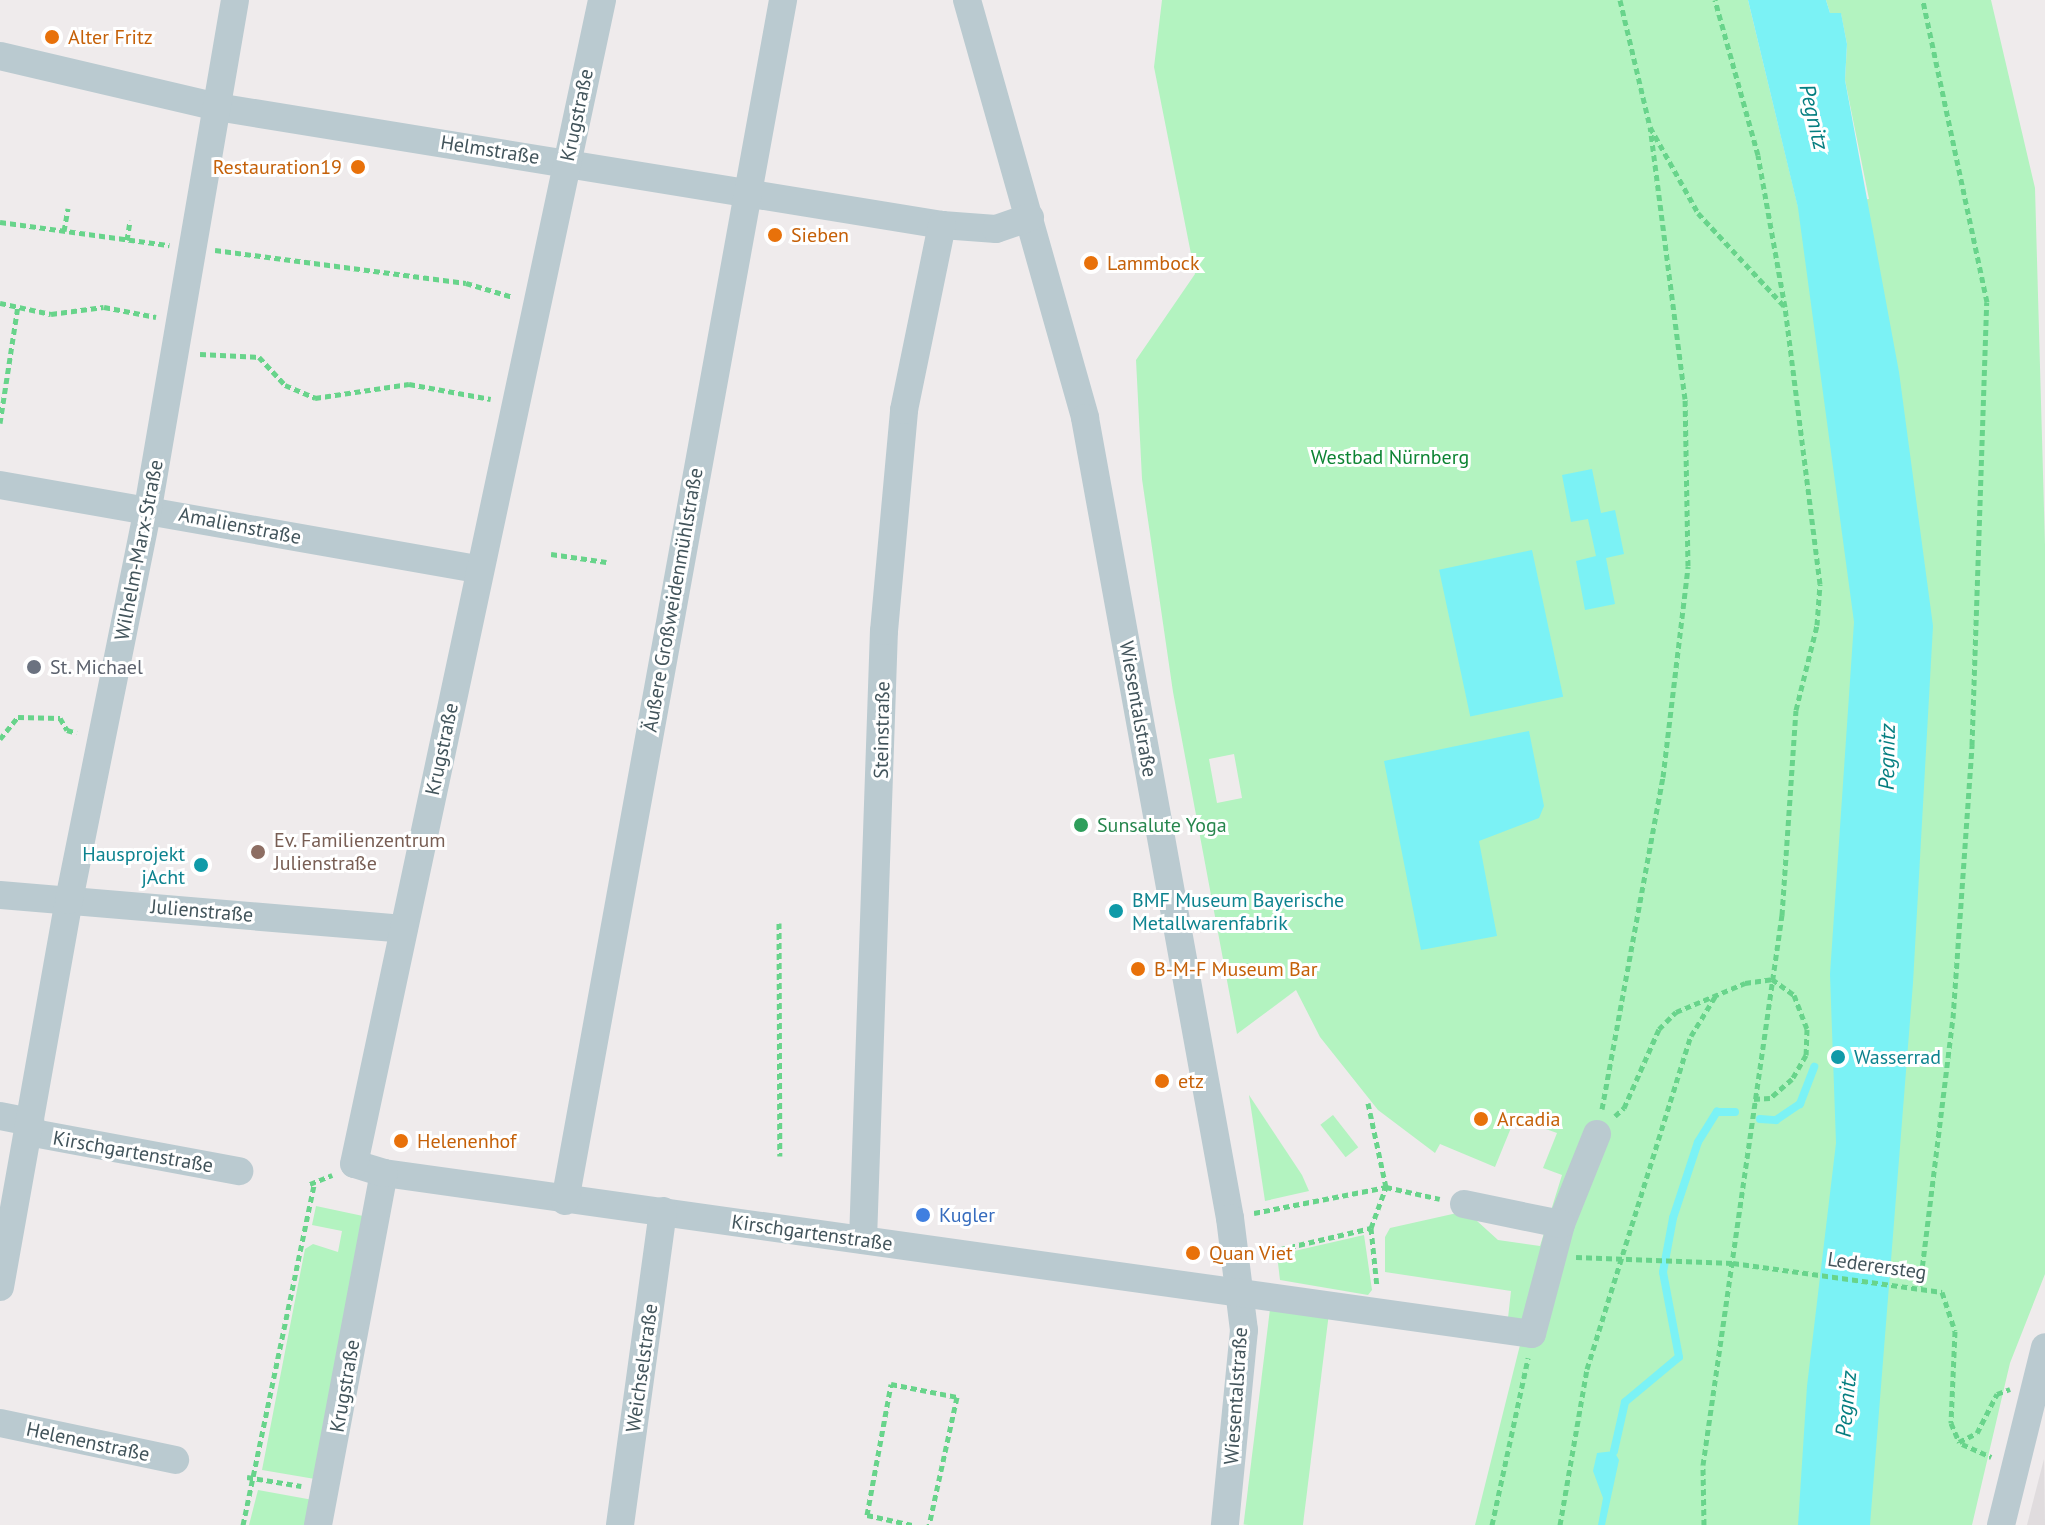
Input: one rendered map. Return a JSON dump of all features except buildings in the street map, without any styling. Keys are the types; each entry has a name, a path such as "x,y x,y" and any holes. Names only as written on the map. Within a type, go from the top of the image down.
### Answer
{"street":[{"name":"Wilhelm-Marx-Straße","path":"0,1287 69,900 148,508 235,0"},
{"name":"Krugstraße","path":"318,1525 384,1173 354,1164 602,0"},
{"name":"Äußere Großweidenmühlstraße","path":"565,1201 746,190 783,0"},
{"name":"Wiesentalstraße","path":"967,0 1085,418 1230,1218 1244,1330 1225,1525"},
{"name":"Helmstraße","path":"0,56 217,107 746,190 942,225 996,229 1030,217"},
{"name":"Steinstraße","path":"863,1240 884,631 904,410 942,225"},
{"name":"Amalienstraße","path":"0,485 148,508 480,570"},
{"name":"Julienstraße","path":"0,895 404,929"},
{"name":"Kirschgartenstraße","path":"0,1116 29,1127 239,1171"},
{"path":"1532,1334 1561,1224 1597,1134"},
{"name":"Kirschgartenstraße","path":"384,1173 565,1201 663,1211 1532,1334"},
{"path":"1464,1204 1561,1224"},
{"name":"Weichselstraße","path":"620,1525 663,1211"},
{"path":"2001,1525 2043,1360"},
{"name":"Helenenstraße","path":"0,1423 175,1460"}],"path":[{"path":"1597,1134 1663,777 1688,566 1685,399 1650,127 1620,0"},
{"path":"1704,1525 1703,1465 1734,1276 1752,1099 1772,979 1796,710 1817,625 1820,584 1785,307 1758,155 1715,0"},
{"path":"1920,1286 1953,1018 1972,729 1987,302 1923,0"},
{"path":"1650,127 1698,213 1785,307"},
{"path":"64,231 68,208"},
{"path":"127,240 130,220"},
{"path":"0,222 466,283 494,293"},
{"path":"0,303 67,315 104,307 177,337 259,357 285,385 315,398 409,384 516,403"},
{"path":"0,423 18,305"},
{"path":"551,554 606,562"},
{"path":"0,739 18,717 60,718 67,730 102,738"},
{"path":"779,923 780,1156"},
{"path":"1597,1134 1624,1108 1659,1029 1676,1012 1716,995 1772,979"},
{"path":"1752,1099 1770,1098 1792,1079 1806,1055 1807,1029 1794,995 1772,979"},
{"path":"1560,1525 1587,1369 1691,1036 1716,995"},
{"path":"1368,1103 1386,1187 1371,1228 1375,1311"},
{"path":"243,1525 314,1185"},
{"path":"1230,1218 1386,1187 1464,1204"},
{"path":"1235,1260 1371,1228"},
{"name":"Lederersteg","path":"1551,1256 1733,1263 1920,1286 1942,1292 1955,1331 1951,1423 1961,1443"},
{"path":"1492,1525 1532,1334"},
{"path":"912,1525 867,1515 891,1384 957,1397 929,1525"},
{"path":"1961,1443 1977,1433 1997,1394 2008,1389 2033,1395"},
{"path":"1961,1443 1991,1457"},
{"path":"247,1477 295,1485"}],"shaded area":[{"path":"2044,1459 2045,1525 2027,1525"}],"green space":[{"name":"Westbad Nürnberg","path":"1162,0 1748,0 1798,207 1869,199 1845,80 1847,44 1841,14 1830,13 1826,0 1991,0 2035,188 2045,545 2045,1274 2010,1363 1972,1525 1475,1525 1526,1321 1508,1318 1511,1291 1385,1272 1385,1237 1390,1228 1466,1211 1498,1240 1540,1246 1562,1175 1543,1168 1557,1133 1515,1118 1495,1167 1440,1144 1435,1153 1378,1110 1320,1037 1296,990 1237,1034 1173,692 1142,479 1136,360 1195,274 1154,67","holes":["1234,754 1242,798 1217,803 1209,759"]},
{"path":"1249,1095 1302,1175 1309,1191 1265,1201"},
{"path":"1333,1115 1358,1147 1346,1157 1320,1125"},
{"path":"316,1206 363,1216 315,1479 262,1470 305,1249 313,1244 338,1252 342,1231 312,1225"},
{"path":"1364,1235 1372,1290 1368,1295 1280,1280 1277,1255"},
{"path":"1270,1309 1329,1316 1303,1525 1244,1524"},
{"path":"258,1490 313,1500 307,1525 249,1525"}],"water":[{"name":"Pegnitz","path":"1748,0 1826,0 1830,13 1841,13 1847,44 1845,80 1899,372 1933,626 1913,983 1870,1525 1798,1525 1807,1386 1836,1143 1830,974 1854,622 1798,208"},
{"path":"1592,469 1601,513 1615,510 1624,554 1606,558 1615,604 1585,610 1576,561 1596,556 1588,519 1571,522 1562,475"},
{"path":"1532,550 1563,697 1470,716 1439,570"},
{"path":"1529,731 1544,806 1539,818 1479,841 1497,936 1421,950 1384,761"},
{"path":"1614,1451 1619,1460 1605,1525 1598,1525 1603,1498 1593,1471 1597,1453"}],"waterway":[{"path":"1760,1119 1776,1120 1800,1104 1814,1067"},
{"path":"1614,1451 1625,1402 1679,1357 1663,1272 1673,1218 1698,1142 1717,1112 1735,1112"}],"place":[{"name":"Alter Fritz","path":"52,37"},
{"name":"Restauration19","path":"358,167"},
{"name":"Sieben","path":"775,235"},
{"name":"Lammbock","path":"1091,263"},
{"name":"St. Michael","path":"34,667"},
{"name":"Sunsalute Yoga","path":"1081,825"},
{"name":"Ev. Familienzentrum Julienstraße","path":"258,852"},
{"name":"Hausprojekt jAcht","path":"201,865"},
{"name":"BMF Museum Bayerische Metallwarenfabrik","path":"1116,911"},
{"name":"B-M-F Museum Bar","path":"1138,969"},
{"name":"Wasserrad","path":"1838,1057"},
{"name":"etz","path":"1162,1081"},
{"name":"Arcadia","path":"1481,1119"},
{"name":"Helenenhof","path":"401,1141"},
{"name":"Kugler","path":"923,1215"},
{"name":"Quan Viet","path":"1193,1253"}]}
